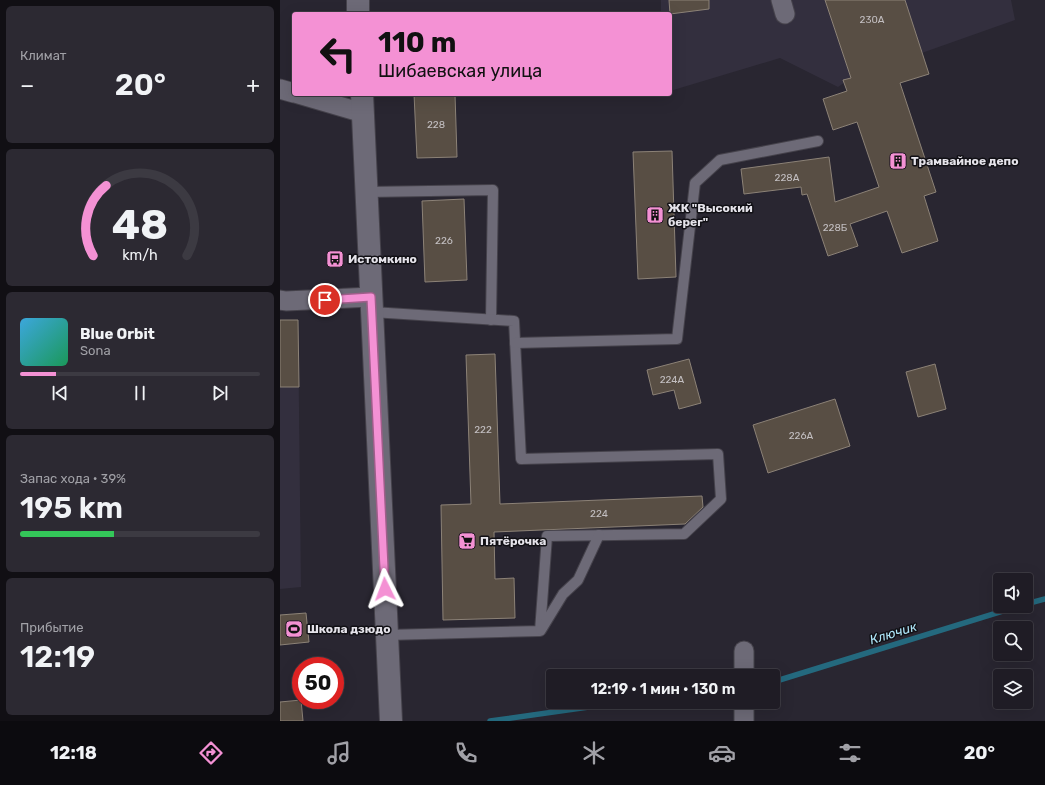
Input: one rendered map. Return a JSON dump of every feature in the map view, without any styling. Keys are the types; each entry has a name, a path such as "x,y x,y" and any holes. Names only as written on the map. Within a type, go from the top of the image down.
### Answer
{"main road":[{"path":"358,0 358,12"},
{"path":"362,104 391,721"}],"street":[{"path":"280,89 292,92"},
{"path":"311,96 362,104"},
{"path":"280,300 372,305"},
{"path":"744,651 744,669"},
{"path":"744,709 744,721"}],"lane":[{"path":"515,343 677,339 694,184 720,160 818,141"},
{"path":"366,192 494,190 491,320"},
{"path":"372,305 491,320 514,321 521,459 718,454 722,499 684,534 547,536 540,631"},
{"path":"540,631 563,594 578,580 599,535"},
{"path":"387,635 540,631"}],"shaded area":[{"path":"661,0 1011,0 1015,20 851,78 838,87 780,58 672,90 672,12 661,12"},
{"path":"280,320 298,320 301,587 280,589"}],"building":[{"path":"669,0 709,0 709,9 672,14 672,12 670,12"},
{"path":"825,0 905,0 929,74 900,83 936,192 924,196 938,241 902,253 887,211 850,224 858,246 828,256 807,194 802,195 801,187 744,194 741,169 829,157 835,202 879,187 857,122 833,130 823,99 847,91 843,80 851,78"},
{"path":"414,96 455,96 457,157 417,158"},
{"name":"ЖК \"Высокий берег\"","path":"672,151 676,277 638,279 633,152"},
{"path":"464,199 467,280 425,282 422,201"},
{"path":"280,320 298,320 299,387 280,387"},
{"path":"495,354 500,504 702,496 703,507 685,524 494,532 495,579 514,578 515,618 443,620 441,505 471,504 466,355"},
{"path":"689,359 701,403 679,409 674,390 653,395 647,370"},
{"path":"935,364 946,409 918,417 906,372"},
{"path":"835,399 850,446 768,473 753,425"},
{"name":"Школа дзюдо","path":"306,613 309,642 280,645 280,615"},
{"path":"292,701 292,709 302,709 303,721 280,721 280,702"}],"waterway":[{"name":"Ключик","path":"1033,602 1045,599"},
{"name":"Ключик","path":"780,680 996,613"},
{"name":"Ключик","path":"490,721 575,709"}],"place":[{"name":"Трамвайное депо","path":"898,161"},
{"name":"ЖК \"Высокий берег\"","path":"655,215"},
{"name":"Истомкино","path":"335,259"},
{"name":"Пятёрочка","path":"467,541"},
{"name":"Школа дзюдо","path":"294,629"}],"route":[{"path":"325,300 371,297 385,589"}]}
